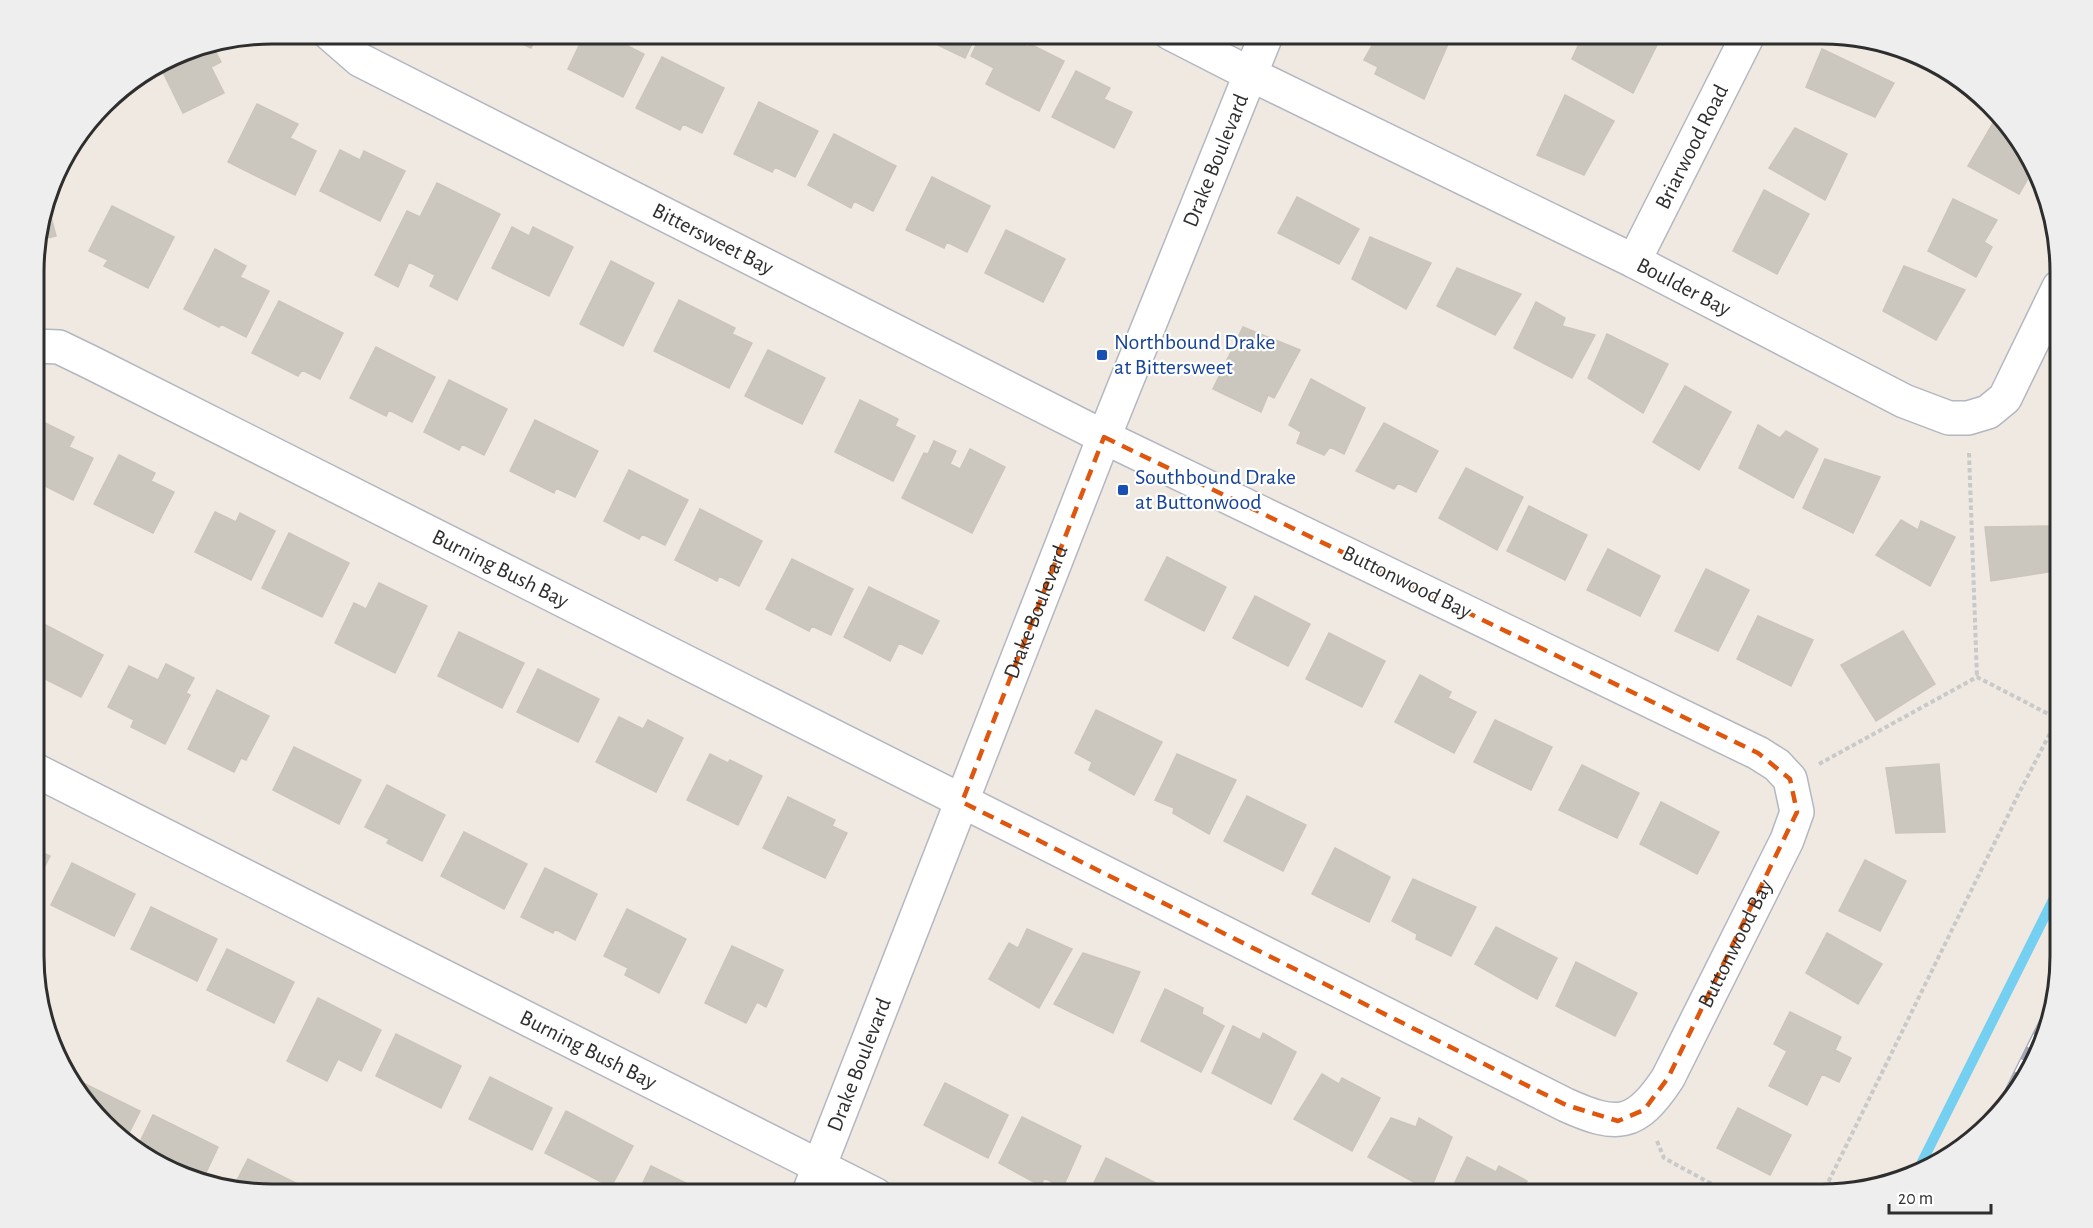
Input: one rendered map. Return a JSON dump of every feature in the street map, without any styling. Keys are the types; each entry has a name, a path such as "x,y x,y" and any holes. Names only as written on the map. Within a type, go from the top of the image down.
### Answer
{"street":[{"name":"Bittersweet Bay","path":"342,44 360,60 1104,437"},
{"path":"1191,44 1252,75"},
{"name":"Drake Boulevard","path":"814,1181 1104,437 1263,44"},
{"name":"Briarwood Road","path":"1634,261 1743,44"},
{"name":"Boulder Bay","path":"1252,75 1634,261 1905,401 1949,418 1968,418"},
{"path":"1968,418 1989,412 2005,398 2049,309"},
{"name":"Burning Bush Bay","path":"44,346 59,347 92,363 962,802"},
{"name":"Buttonwood Bay","path":"1104,437 1758,753 1777,765 1790,779 1797,812 1787,840 1668,1078 1644,1110"},
{"name":"Burning Bush Bay","path":"44,775 814,1181"},
{"path":"962,802 1584,1113 1593,1117 1618,1121 1644,1110"}],"path":[{"path":"1968,418 1977,677"},
{"path":"1977,677 2049,713"},
{"path":"1790,779 1977,677"},
{"path":"1827,1184 2049,737"},
{"path":"1644,1110 1664,1158 1712,1184"}],"highlighted area":[{"path":"1104,437 1758,753 1790,779 1797,812 1668,1078 1644,1110 1618,1121 1566,1105 962,802"}],"building":[{"path":"580,44 624,44 644,54 623,97 568,69"},
{"path":"936,44 972,44 965,58"},
{"path":"977,44 1022,44 1028,47 1030,44 1064,61 1039,111 986,84 994,68 971,56"},
{"path":"1373,44 1448,44 1424,99 1375,74 1378,67 1364,60"},
{"path":"1579,44 1658,44 1633,93 1572,59"},
{"path":"1822,49 1894,83 1875,117 1806,87"},
{"path":"215,51 221,62 211,67 224,93 183,113 163,71 184,61"},
{"path":"662,57 724,88 702,133 683,124 680,130 636,108"},
{"path":"1076,71 1110,88 1104,99 1132,112 1114,148 1052,117"},
{"path":"1565,95 1614,121 1584,175 1537,155"},
{"path":"759,102 818,131 795,177 775,167 772,172 734,154"},
{"path":"257,104 298,124 290,138 316,151 295,195 228,162"},
{"path":"1994,122 2011,145 2029,177 2019,194 1968,166"},
{"path":"1795,128 1847,154 1825,200 1769,168"},
{"path":"834,134 896,166 873,211 854,201 851,208 808,185"},
{"path":"340,150 360,160 364,151 405,171 380,221 320,191"},
{"path":"932,177 990,206 967,252 947,242 944,248 906,230"},
{"path":"437,183 500,214 457,300 430,286 435,275 409,262 398,287 375,275 407,211 420,217"},
{"path":"1764,190 1809,214 1777,274 1733,251"},
{"path":"1297,197 1359,229 1339,264 1278,233"},
{"path":"1953,199 1997,220 1984,242 1992,247 1976,277 1928,251"},
{"path":"112,206 174,237 148,288 104,266 108,260 89,251"},
{"path":"51,215 56,236 46,238"},
{"path":"512,227 529,236 533,227 573,247 549,296 492,268"},
{"path":"1006,230 1065,259 1043,302 985,273"},
{"path":"1370,237 1431,263 1406,309 1352,279"},
{"path":"215,249 246,266 240,277 269,291 246,337 221,324 219,327 184,309"},
{"path":"611,261 654,283 623,346 580,324"},
{"path":"1904,266 1965,290 1936,340 1883,311"},
{"path":"1457,268 1521,294 1495,335 1437,306"},
{"path":"679,300 735,328 732,334 752,343 729,388 654,351"},
{"path":"279,301 343,333 320,379 302,370 298,376 252,353"},
{"path":"1536,302 1565,318 1562,326 1595,335 1572,378 1514,348"},
{"path":"1243,327 1300,350 1274,398 1268,395 1261,412 1213,389"},
{"path":"1607,334 1668,364 1643,413 1588,378"},
{"path":"376,347 435,377 412,422 389,410 386,416 350,398"},
{"path":"768,350 825,378 802,424 745,396"},
{"path":"1311,379 1365,408 1344,454 1330,447 1324,455 1297,443 1301,432 1289,425"},
{"path":"449,380 507,409 484,455 462,444 459,450 424,432"},
{"path":"1685,386 1731,412 1699,470 1653,442"},
{"path":"860,400 898,419 895,426 915,436 893,481 835,452"},
{"path":"535,420 598,451 575,497 556,488 554,493 510,471"},
{"path":"44,422 74,437 69,447 93,458 73,500 44,486"},
{"path":"1384,423 1438,451 1416,492 1398,483 1394,489 1356,471"},
{"path":"1758,425 1780,438 1786,431 1818,449 1793,498 1739,468"},
{"path":"934,441 956,451 950,464 960,469 970,449 1005,467 972,533 902,498 924,453 928,454"},
{"path":"119,455 155,473 151,481 174,492 153,533 94,504"},
{"path":"1825,459 1880,477 1853,533 1803,508"},
{"path":"1466,468 1523,497 1497,550 1439,518"},
{"path":"629,470 688,500 665,545 642,534 639,539 604,521"},
{"path":"1529,506 1587,535 1565,580 1507,551"},
{"path":"700,509 762,541 739,586 719,576 717,581 675,560"},
{"path":"215,512 236,522 240,513 275,531 251,580 195,552"},
{"path":"1901,520 1918,530 1921,521 1955,537 1930,586 1876,555"},
{"path":"2049,526 2049,572 1991,581 1985,527"},
{"path":"289,533 349,563 322,617 262,588"},
{"path":"1608,549 1660,576 1640,616 1587,590"},
{"path":"1167,557 1226,587 1204,631 1145,600"},
{"path":"792,559 853,589 831,635 812,626 809,631 766,609"},
{"path":"1706,569 1749,590 1718,651 1675,631"},
{"path":"379,583 427,606 395,673 335,643 354,603 366,609"},
{"path":"869,587 939,621 922,654 899,643 890,661 844,637"},
{"path":"1255,596 1310,624 1288,666 1233,638"},
{"path":"1758,616 1813,640 1791,686 1737,659"},
{"path":"44,624 103,655 81,697 44,678"},
{"path":"1903,631 1935,684 1876,721 1841,665"},
{"path":"459,632 524,663 502,708 438,676"},
{"path":"1329,633 1385,661 1362,707 1306,679"},
{"path":"166,664 194,678 186,693 190,695 165,744 131,727 134,720 108,707 129,666 158,680"},
{"path":"538,669 599,699 578,742 517,712"},
{"path":"1420,675 1451,692 1448,698 1476,712 1454,753 1395,722"},
{"path":"217,690 269,716 246,760 241,758 234,772 188,749"},
{"path":"1096,710 1162,742 1134,795 1089,770 1092,762 1075,753"},
{"path":"619,717 643,729 648,720 683,738 656,792 596,762"},
{"path":"1495,720 1552,747 1531,790 1474,762"},
{"path":"294,747 361,780 339,824 273,790"},
{"path":"710,754 728,763 730,760 762,776 738,825 687,800"},
{"path":"1177,754 1236,780 1209,834 1173,813 1174,808 1155,800"},
{"path":"1939,764 1945,832 1896,833 1886,768"},
{"path":"1582,765 1639,793 1617,838 1559,810"},
{"path":"387,785 445,815 422,861 387,843 389,839 365,827"},
{"path":"1247,796 1306,825 1283,871 1224,841"},
{"path":"788,797 835,820 832,826 847,833 825,878 763,848"},
{"path":"1661,802 1719,832 1697,874 1640,844"},
{"path":"464,832 527,864 504,909 441,876"},
{"path":"1335,848 1390,877 1369,922 1312,894"},
{"path":"44,853 50,856 44,868"},
{"path":"1865,860 1906,881 1880,931 1839,911"},
{"path":"72,863 135,894 114,936 51,905"},
{"path":"545,868 597,894 575,940 555,929 553,933 521,917"},
{"path":"1413,879 1476,907 1451,956 1416,939 1417,934 1392,921"},
{"path":"151,907 217,939 197,981 131,949"},
{"path":"627,909 686,939 659,993 625,975 628,968 604,956"},
{"path":"1496,927 1557,958 1537,999 1475,964"},
{"path":"1027,929 1072,949 1039,1008 989,979 1009,943 1018,948"},
{"path":"1827,933 1882,964 1858,1004 1806,973"},
{"path":"732,946 783,970 766,1007 757,1002 746,1023 705,1003"},
{"path":"227,949 294,982 274,1023 207,990"},
{"path":"1083,953 1140,972 1113,1033 1054,1004"},
{"path":"1576,962 1637,993 1615,1036 1556,1006"},
{"path":"1165,989 1203,1008 1202,1014 1224,1026 1201,1072 1141,1041"},
{"path":"318,998 381,1030 361,1071 338,1059 327,1081 287,1061"},
{"path":"1790,1012 1841,1037 1835,1050 1851,1058 1839,1082 1822,1074 1807,1105 1769,1086 1787,1051 1774,1044"},
{"path":"1233,1026 1260,1040 1263,1033 1296,1052 1271,1104 1212,1073"},
{"path":"396,1034 461,1066 441,1108 376,1076"},
{"path":"1322,1074 1339,1084 1342,1078 1380,1098 1352,1151 1294,1119"},
{"path":"490,1077 552,1108 532,1150 469,1119"},
{"path":"82,1082 140,1111 129,1134 110,1118"},
{"path":"945,1083 1008,1115 988,1158 924,1125"},
{"path":"1738,1108 1791,1135 1770,1175 1717,1148"},
{"path":"566,1111 633,1146 613,1184 605,1184 545,1153"},
{"path":"153,1115 218,1147 205,1174 171,1161 140,1142"},
{"path":"1022,1117 1081,1146 1064,1184 1057,1184 1044,1178 1042,1184 1037,1184 999,1163"},
{"path":"1391,1118 1416,1127 1419,1118 1452,1137 1433,1184 1417,1184 1368,1157"},
{"path":"1467,1157 1496,1172 1499,1166 1527,1181 1526,1184 1454,1184"},
{"path":"1106,1158 1158,1184 1093,1184"},
{"path":"248,1159 298,1184 257,1184 236,1182"},
{"path":"651,1166 688,1184 642,1184"}],"waterway":[{"path":"1923,1161 2049,908"}],"railway":[{"path":"2015,1076 2034,1038"}],"place":[{"name":"Northbound Drake at Bittersweet","path":"1102,355"},
{"name":"Southbound Drake at Buttonwood","path":"1123,490"}]}
